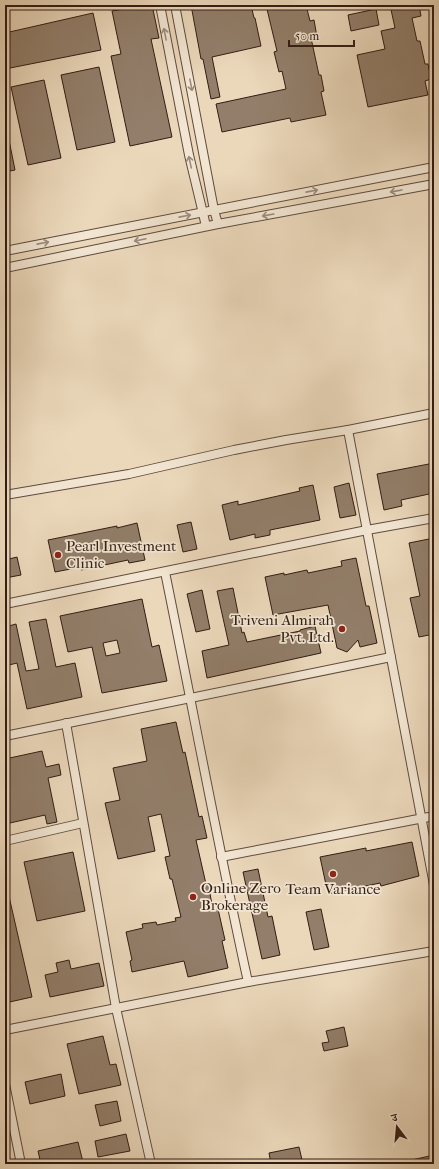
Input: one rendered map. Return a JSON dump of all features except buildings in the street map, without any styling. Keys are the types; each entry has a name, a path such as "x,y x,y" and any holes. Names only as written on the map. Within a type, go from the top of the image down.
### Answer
{"street":[{"path":"160,5 188,155 206,226"},
{"path":"175,5 214,210 218,224"},
{"path":"5,250 203,213 434,167"},
{"path":"5,268 206,226 434,184"},
{"path":"5,495 129,474 272,443 434,413"},
{"path":"348,430 434,885"},
{"path":"5,604 368,530 434,518"},
{"path":"165,572 191,698 221,857 248,982"},
{"path":"5,736 391,657"},
{"path":"66,723 116,1008 151,1164"},
{"path":"221,857 434,816"},
{"path":"5,841 83,823"},
{"path":"5,1030 248,982 434,951"},
{"path":"5,1084 21,1164"}],"place":[{"name":"Pearl Investment Clinic","path":"58,555"},
{"name":"Triveni Almirah Pvt. Ltd.","path":"342,629"},
{"name":"Team Variance","path":"333,874"},
{"name":"Online Zero Brokerage","path":"193,897"}]}
